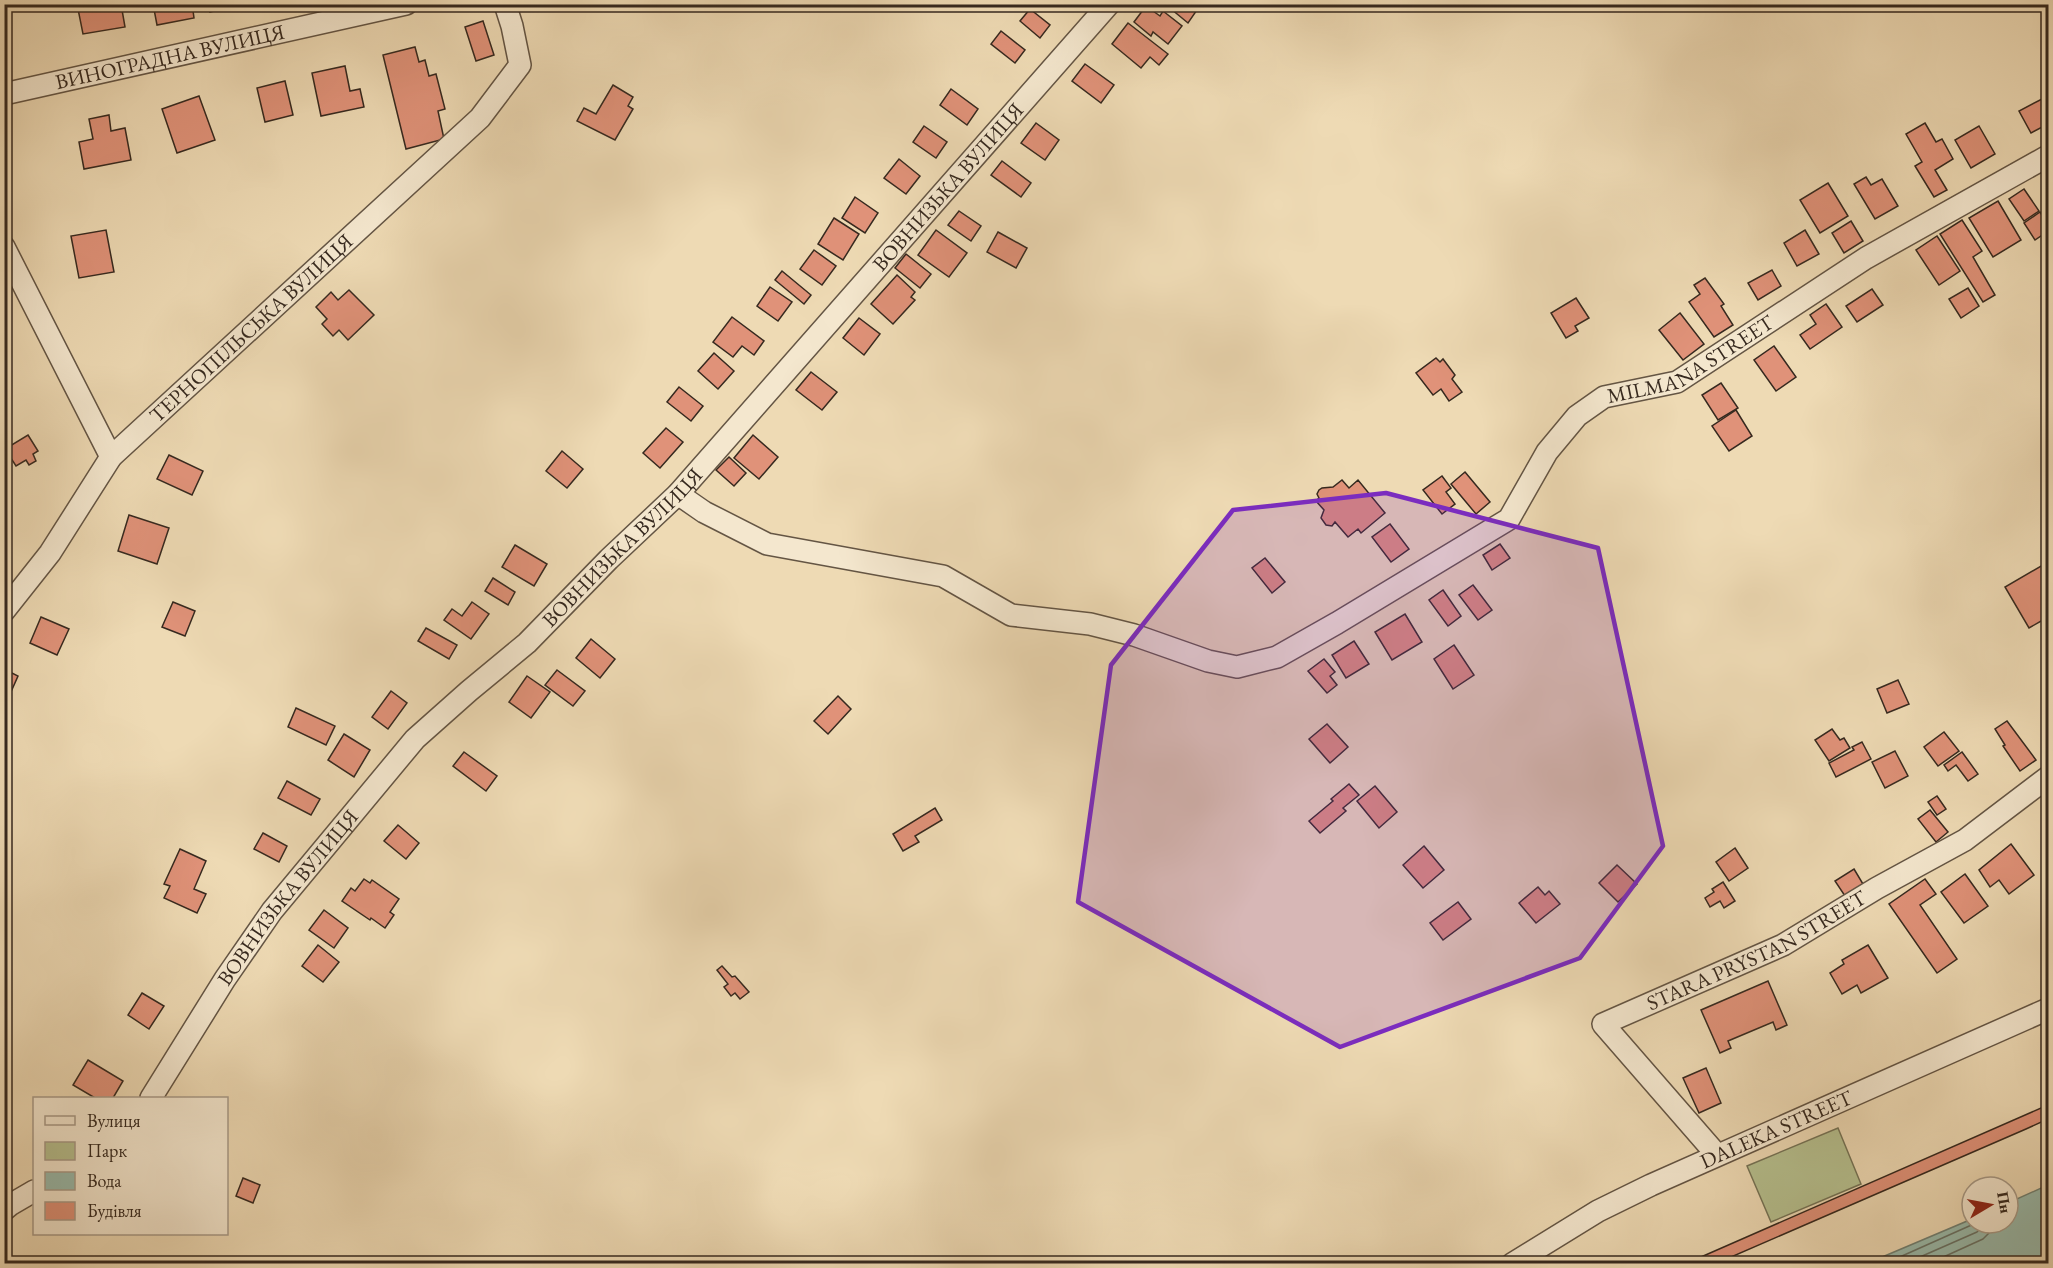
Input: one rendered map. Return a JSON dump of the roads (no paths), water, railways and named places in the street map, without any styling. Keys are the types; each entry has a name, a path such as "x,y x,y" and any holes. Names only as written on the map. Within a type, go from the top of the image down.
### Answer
{"street":[{"name":"ВИНОГРАДНА ВУЛИЦЯ","path":"4,94 406,4"},
{"name":"ТЕРНОПІЛЬСЬКА ВУЛИЦЯ","path":"4,610 50,553 111,457 480,118 520,65 505,4"},
{"name":"ВОВНИЗЬКА ВУЛИЦЯ","path":"152,1097 225,979 272,911 415,739 526,644 609,559 678,494 1109,4"},
{"name":"MILMANA STREET","path":"678,494 704,512 767,544 944,576 1011,615 1090,624 1134,634 1208,661 1237,667 1277,657 1444,560 1509,519 1547,452 1576,416 1604,397 1677,382 1866,258 2049,156"},
{"path":"4,247 111,457"},
{"name":"STARA PRYSTAN STREET","path":"1717,1155 1603,1024 1783,945 1877,888 1965,840 2049,777"},
{"name":"DALEKA STREET","path":"1512,1263 1598,1211 1717,1155 2049,1009"},
{"path":"4,1210 33,1192"}],"water":[{"path":"2048,1185 2048,1263 1868,1263 1960,1224 1960,1235 2020,1235 2020,1198"}]}
